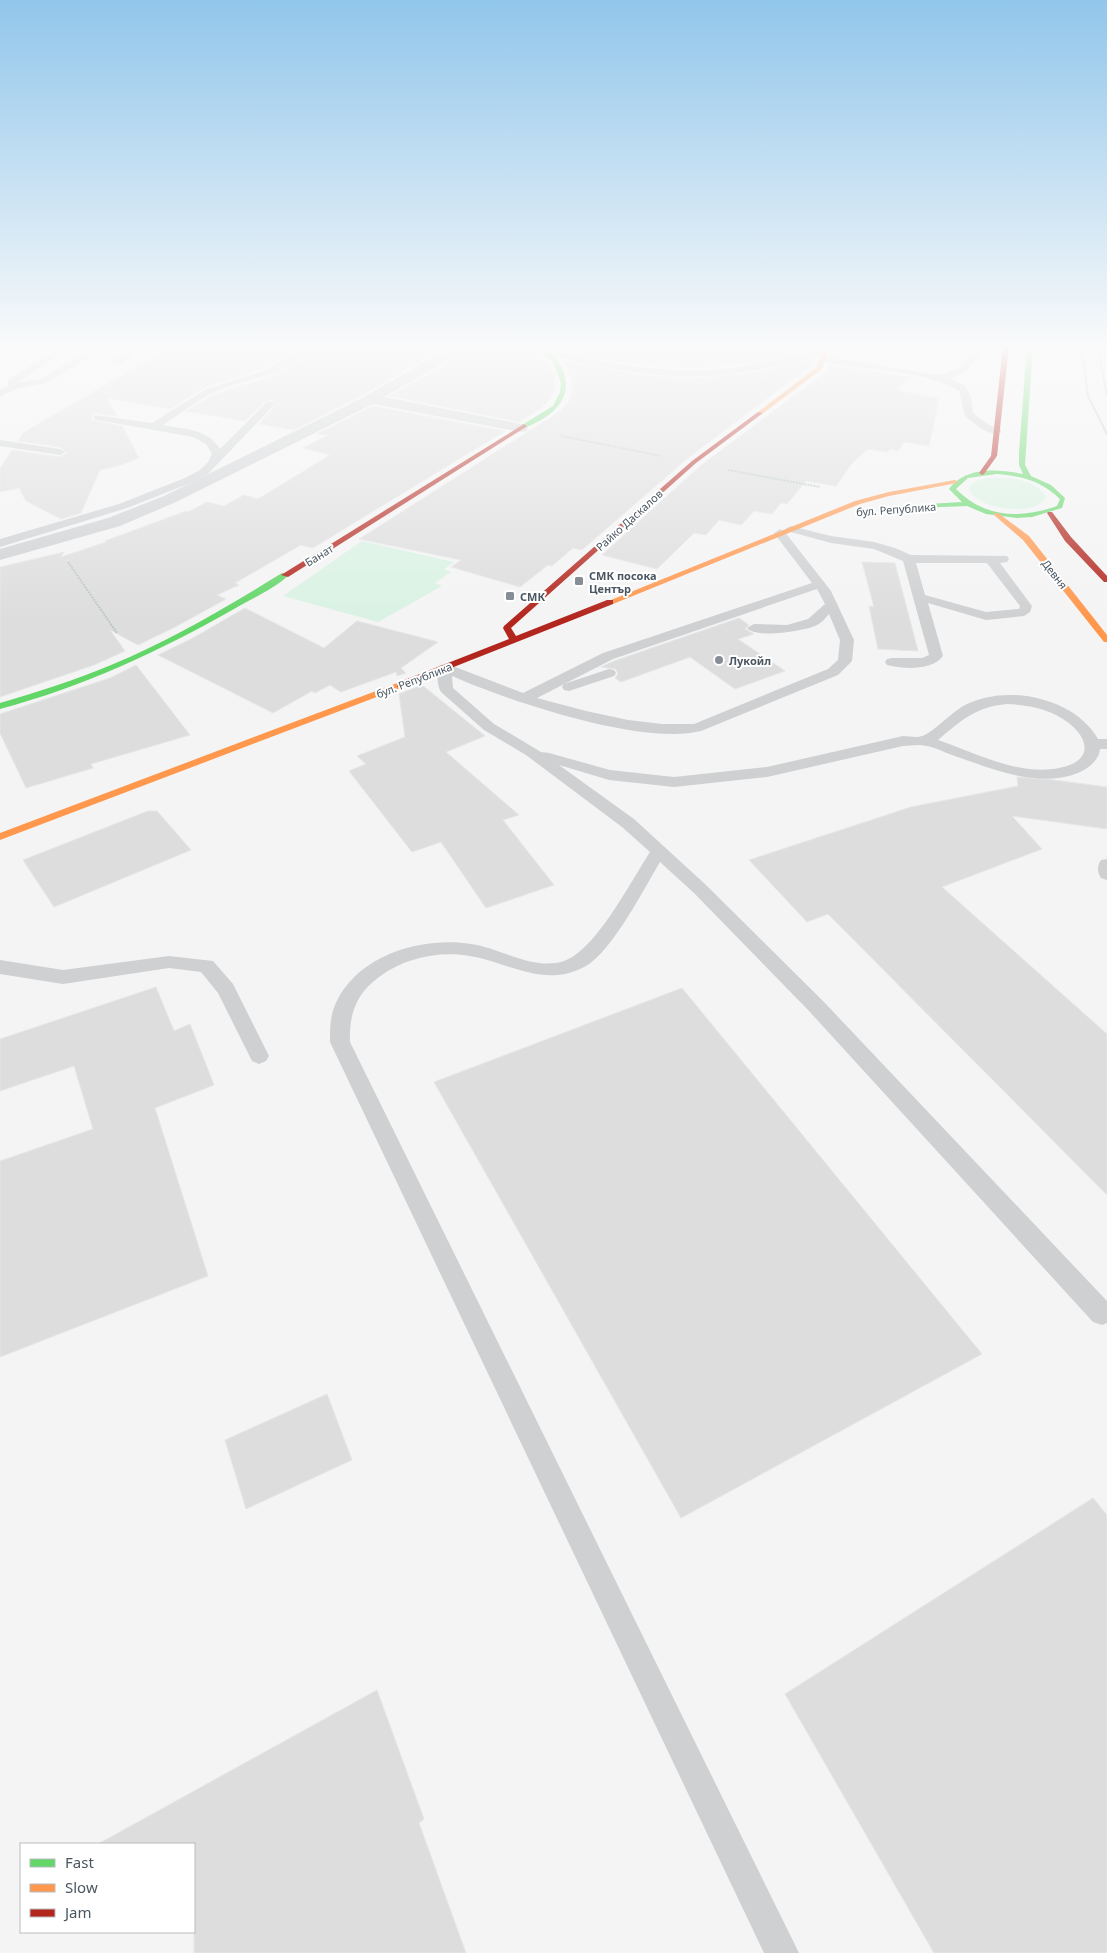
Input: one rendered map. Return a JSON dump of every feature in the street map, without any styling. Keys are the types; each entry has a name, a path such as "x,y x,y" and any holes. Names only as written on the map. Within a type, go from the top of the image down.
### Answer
{"street":[{"path":"0,555 54,541 114,522 170,499 294,437"},
{"name":"Банат","path":"0,706 41,694 134,658 199,626 301,566 507,437"},
{"name":"Райко Даскалов","path":"514,640 507,628 694,462 727,437"},
{"path":"982,472 994,456 996,437"},
{"path":"1023,437 1022,465 1028,477"},
{"path":"955,482 952,489 956,497 966,504 996,514 1035,516 1050,513 1060,507 1063,499 1057,490 1045,483 1012,473 982,472"},
{"name":"бул. Република","path":"0,837 445,668 864,499 955,482 967,475 982,472"},
{"name":"бул. Република","path":"826,515 877,509 966,504"},
{"path":"1050,513 1068,539 1107,580"},
{"name":"Девня","path":"996,514 1026,538 1107,640"}],"lane":[{"path":"202,437 215,446 217,454 213,463"},
{"path":"0,543 123,506 189,480 204,472 238,437"},
{"path":"1,444 60,452"},
{"path":"786,531 836,540 867,543 890,549 909,559 997,559 1026,606 1024,612 986,616 920,597"},
{"path":"786,531 832,605 847,640 845,661 834,672 696,728 675,730 649,729 566,712 486,686 445,668 446,689 489,727 531,752 628,823 700,889 816,1006 1102,1314 1107,1312"},
{"path":"892,662 926,662 936,658 909,559"},
{"path":"524,698 608,656 820,584"},
{"path":"754,628 787,630 813,622 832,605"},
{"path":"524,698 579,684 609,673"},
{"path":"531,752 609,775 674,782 767,772 903,741 927,742 1008,769 1051,774 1081,766 1100,744 1072,718 1042,705 1008,700 975,705 927,742"},
{"path":"659,851 597,947 581,961 552,969 532,969 518,966 485,953 464,949 442,949 405,955 374,970 350,994 342,1008 339,1023 340,1042 782,1953"},
{"path":"1107,864 1107,874"},
{"path":"0,967 63,977 169,962 206,966 226,989 259,1056"}],"path":[{"path":"568,437 725,470 848,492 864,499"},
{"path":"54,541 134,658"}],"green space":[{"path":"989,478 1021,480 1035,486 1046,497 1040,504 1031,508 1018,509 992,506 980,501 972,494 969,486 978,480"},
{"path":"362,541 454,562 444,569 451,572 435,583 442,586 378,622 283,596"}],"building":[{"path":"20,437 128,437 139,458 100,470 81,513 61,519 26,501 19,488 0,492 0,468 12,450 60,457 67,453 60,447 18,441"},
{"path":"324,437 495,437 313,548 301,545 235,583 239,585 217,595 226,599 177,626 138,645 110,630 125,651 94,665 0,697 0,567 64,552 61,557 186,511 188,512 207,502 224,506 244,495 258,499 330,455 303,448"},
{"path":"519,437 716,437 688,458 582,550 573,548 552,566 548,565 520,587 451,567 461,560 359,539"},
{"path":"739,437 931,437 929,446 904,442 898,451 890,449 888,452 868,449 853,462 836,486 806,481 787,504 781,503 772,514 754,511 741,525 719,520 706,535 694,533 657,569 602,555 700,466"},
{"path":"862,562 895,563 918,651 878,649 869,606 874,607"},
{"path":"245,608 324,648 357,621 438,642 401,668 406,673 397,676 396,672 341,692 330,685 315,693 312,691 273,713 158,655 193,638"},
{"path":"739,618 749,625 745,629 754,634 738,639 785,671 735,689 690,657 621,682 615,678 618,674 616,669 601,667 614,661"},
{"path":"136,665 190,735 91,764 93,768 26,788 0,733 0,714 110,678"},
{"path":"422,685 485,736 446,752 519,815 503,820 554,885 486,908 441,842 412,852 349,771 366,764 357,756 405,737 399,694"},
{"path":"1017,777 1107,787 1107,829 1012,816 1042,849 942,887 1107,1034 1107,1195 828,914 807,922 749,860 911,807 1018,786"},
{"path":"148,811 157,811 191,850 54,907 23,860"},
{"path":"156,987 174,1031 190,1024 214,1085 155,1108 208,1276 0,1357 0,1161 93,1129 74,1066 0,1091 0,1039"},
{"path":"682,988 982,1354 681,1518 434,1082"},
{"path":"327,1394 352,1460 246,1509 225,1440"},
{"path":"1093,1498 1107,1515 1107,1953 934,1953 785,1694"},
{"path":"377,1690 424,1819 419,1823 466,1953 194,1953 195,1843 100,1843"}],"traffic: fast":[{"path":"1023,437 1022,465 1028,477"},
{"path":"997,472 1033,478 1049,486 1063,499 1060,507 1032,515 1002,516 974,507 962,500 952,489 956,483 966,476 997,472"},
{"path":"894,508 966,504"},
{"path":"0,706 87,677 138,656 202,624 285,575"}],"traffic: slow":[{"path":"610,602 858,502 873,497 955,482"},
{"path":"996,514 1026,538 1107,640"},
{"path":"0,837 400,685"}],"traffic: jam":[{"path":"285,575 506,437"},
{"path":"514,640 507,628 694,462 727,437"},
{"path":"982,473 994,456 996,437"},
{"path":"1050,513 1068,539 1107,580"},
{"path":"400,685 610,602"}],"place":[{"name":"СМК посока Център","path":"579,581"},
{"name":"СМК","path":"510,596"},
{"name":"Лукойл","path":"719,660"}]}
